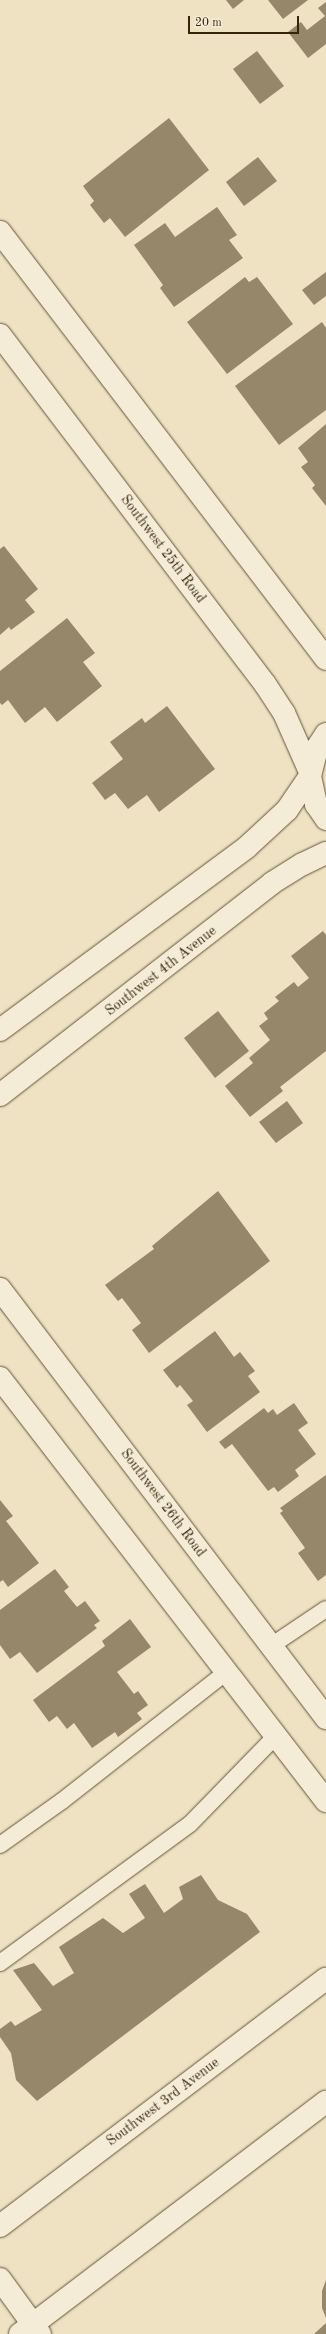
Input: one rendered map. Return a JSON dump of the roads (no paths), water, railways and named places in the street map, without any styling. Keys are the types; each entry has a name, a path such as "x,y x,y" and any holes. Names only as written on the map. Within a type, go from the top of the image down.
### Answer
{"street":[{"path":"0,232 326,659"},
{"name":"Southwest 25th Road","path":"0,335 266,684 284,713 299,752 310,774"},
{"path":"0,1030 247,847 287,810 310,774 317,748 326,734"},
{"path":"310,774 316,804 326,819"},
{"name":"Southwest 4th Avenue","path":"0,1095 272,883 303,864 326,853"},
{"name":"Southwest 26th Road","path":"0,1289 326,1718"},
{"path":"0,1378 326,1801"},
{"name":"Southwest 3rd Avenue","path":"0,2226 326,1979"},
{"path":"0,2279 31,2331 326,2102"}],"lane":[{"path":"271,1646 326,1609"},
{"path":"0,1845 62,1801 226,1673"},
{"path":"0,1962 190,1824 276,1737"}]}
